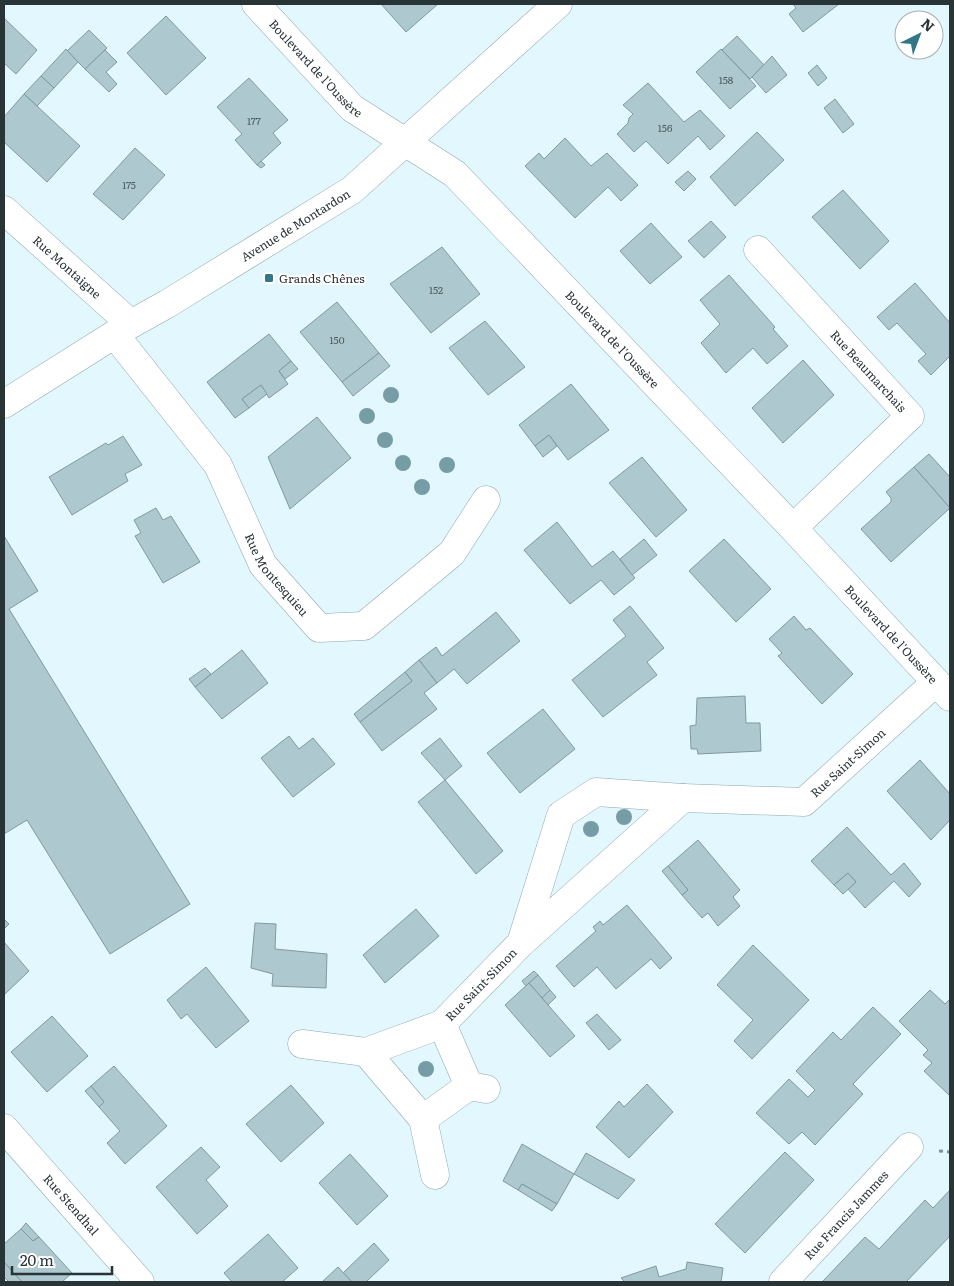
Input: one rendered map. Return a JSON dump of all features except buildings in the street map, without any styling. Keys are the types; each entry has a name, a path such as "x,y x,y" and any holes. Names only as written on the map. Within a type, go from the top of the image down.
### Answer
{"street":[{"name":"Boulevard de l'Oussère","path":"256,4 352,108 455,174 793,528 943,689"},
{"name":"Avenue de Montardon","path":"4,404 352,190 558,4"},
{"name":"Rue Montaigne","path":"4,210 123,330"},
{"name":"Rue Beaumarchais","path":"758,250 910,416 793,528"},
{"name":"Rue Montesquieu","path":"123,330 218,465 263,565 319,628 364,626 452,553 486,500"},
{"name":"Rue Saint-Simon","path":"521,943 561,815 596,792 682,798 804,802 943,689"},
{"name":"Rue Saint-Simon","path":"302,1044 366,1052 442,1024 521,943 682,798"},
{"name":"Rue Saint-Simon","path":"423,1119 477,1088 442,1024"},
{"path":"366,1052 423,1119 435,1176"},
{"name":"Rue Stendhal","path":"4,1128 140,1282"},
{"name":"Rue Francis Jammes","path":"783,1282 909,1147"}],"place":[{"name":"Grands Chênes","path":"269,278"}]}
